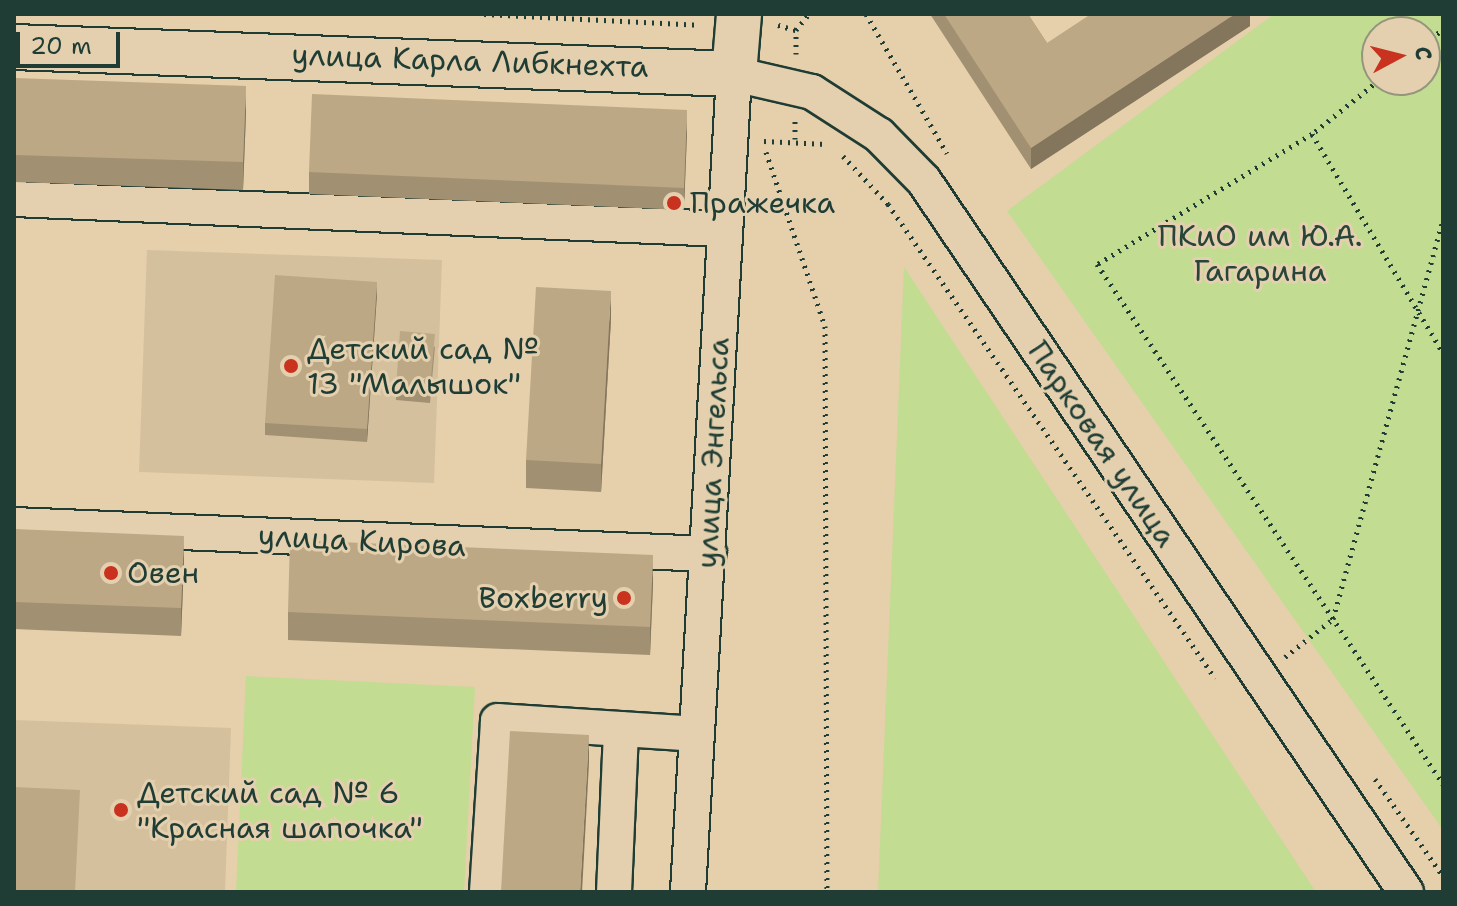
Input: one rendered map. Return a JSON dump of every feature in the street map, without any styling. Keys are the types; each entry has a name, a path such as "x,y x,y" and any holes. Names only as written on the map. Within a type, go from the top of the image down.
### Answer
{"main road":[{"name":"улица Энгельса","path":"719,19 734,74"},
{"name":"улица Карла Либкнехта","path":"14,47 734,74"}],"street":[{"name":"улица Энгельса","path":"688,892 734,74"},
{"name":"Парковая улица","path":"734,74 812,92 879,135 924,181 1406,892"},
{"path":"14,199 723,229"},
{"name":"улица Кирова","path":"14,525 709,554"},
{"path":"487,892 498,721 697,734"},
{"path":"614,892 621,729"}],"path":[{"path":"484,14 719,19"},
{"path":"796,30 809,14"},
{"path":"1361,95 1312,134 1097,264 1443,784"},
{"path":"1312,134 1443,353"},
{"path":"827,892 825,326 762,141 833,145 888,204 1218,682"},
{"path":"1288,655 1333,619 1443,220"}],"shaded area":[{"name":"Детский сад № 13 \"Малышок\"","path":"147,250 442,260 434,483 139,472"},
{"name":"Детский сад № 6 \"Красная шапочка\"","path":"14,720 231,728 225,892 14,892"}],"green space":[{"name":"ПКиО им Ю.А. Гагарина","path":"1274,14 1443,14 1443,830 1007,211"},
{"path":"904,267 1316,892 878,892"},
{"path":"246,676 475,687 464,892 236,892"}],"building":[{"path":"944,14 1028,14 1047,43 1091,14 1235,14 1031,148"},
{"path":"14,78 246,86 243,162 14,155"},
{"path":"312,94 687,110 684,188 309,172"},
{"path":"275,275 377,282 367,429 265,423"},
{"path":"536,287 611,291 601,464 526,460"},
{"path":"400,331 435,334 430,390 396,388"},
{"path":"14,529 184,536 181,608 14,602"},
{"path":"290,540 653,555 650,627 288,612"},
{"path":"510,731 589,735 580,892 501,892"},
{"path":"14,787 80,790 75,892 14,892"}],"place":[{"name":"Пражечка","path":"674,203"},
{"name":"Детский сад № 13 \"Малышок\"","path":"291,366"},
{"name":"Овен","path":"111,573"},
{"name":"Boxberry","path":"624,598"},
{"name":"Детский сад № 6 \"Красная шапочка\"","path":"121,810"}]}
